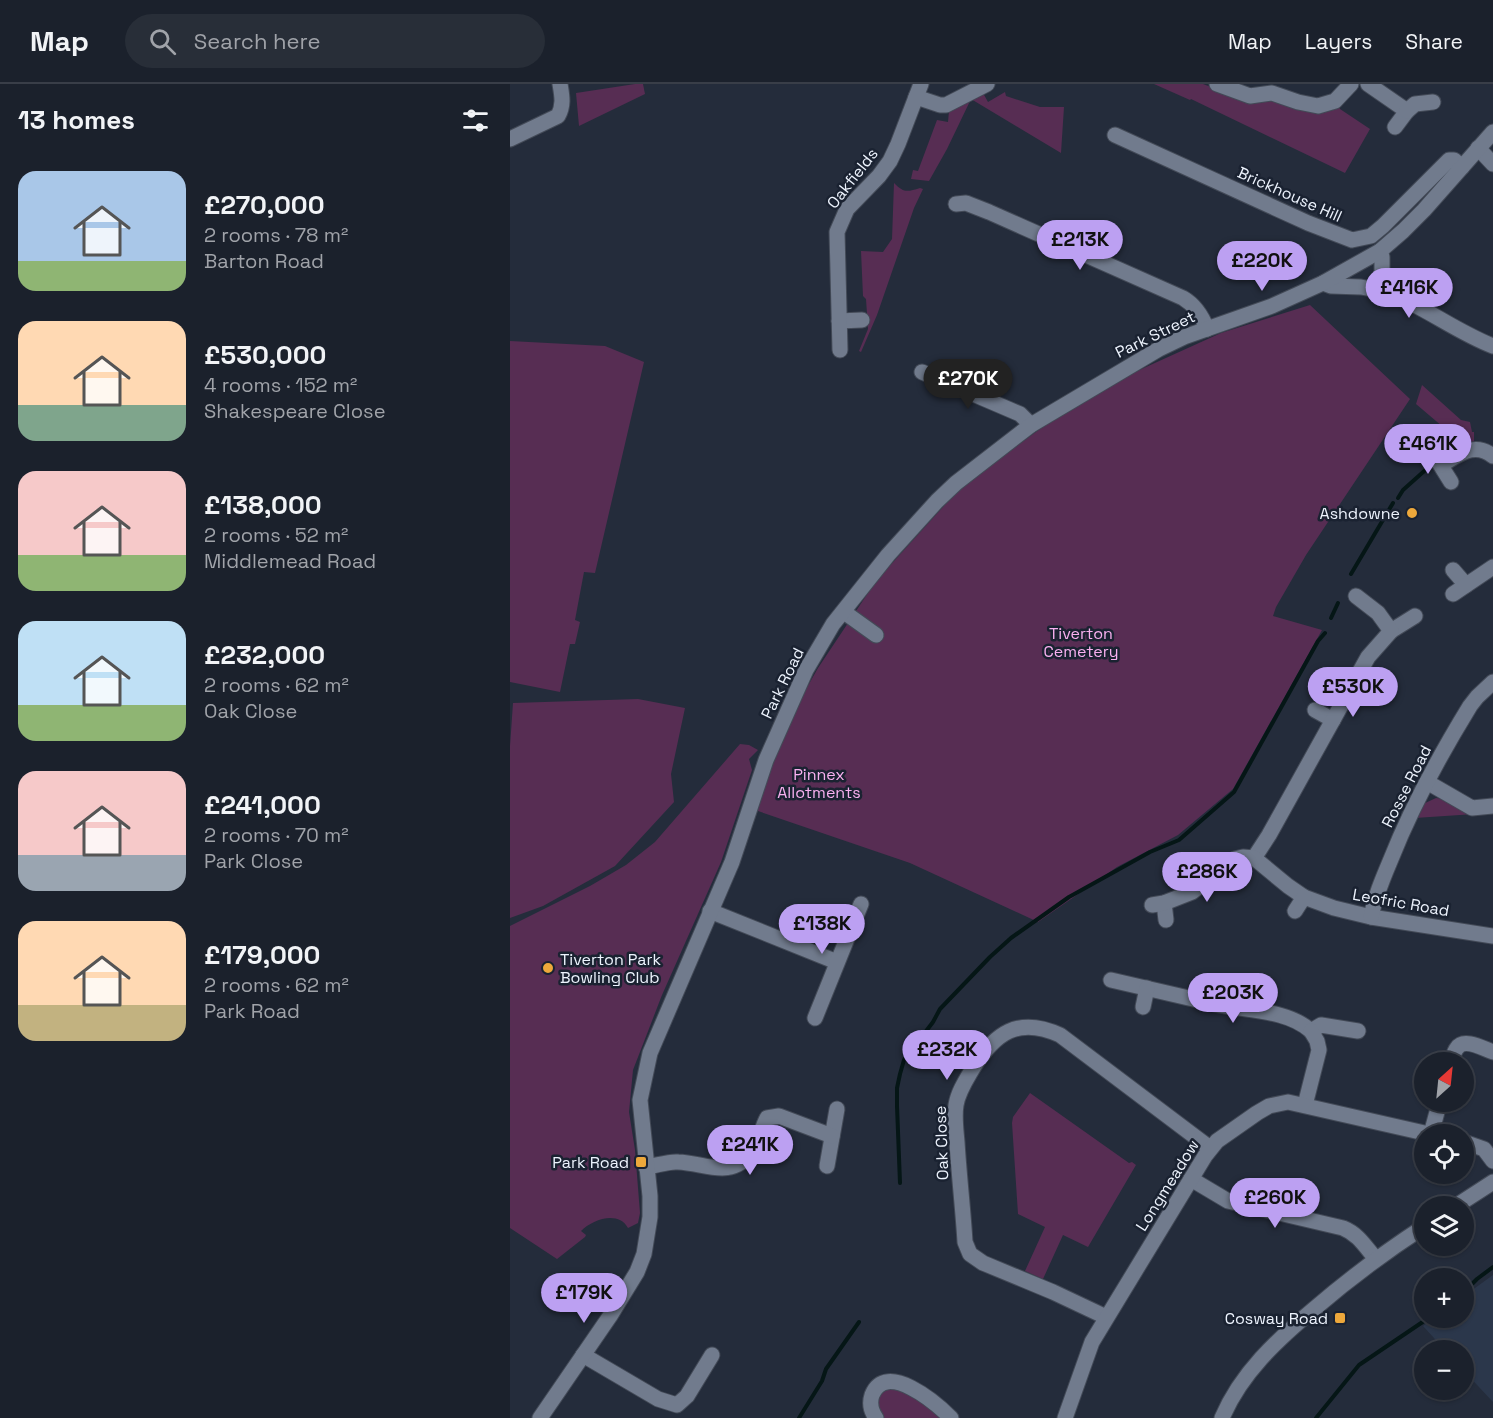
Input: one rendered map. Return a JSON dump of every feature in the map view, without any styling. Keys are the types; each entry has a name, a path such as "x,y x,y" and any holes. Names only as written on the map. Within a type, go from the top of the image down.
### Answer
{"street":[{"path":"510,139 558,116 562,109 560,84"},
{"name":"Oakfields","path":"840,350 836,248 837,232 841,221 848,209 879,176 890,160 918,91 940,105 946,105 987,84"},
{"path":"1217,84 1250,96 1272,93 1318,106 1335,101 1352,84"},
{"path":"1368,84 1407,111"},
{"path":"1395,127 1415,104 1433,102"},
{"name":"Brickhouse Hill","path":"1115,135 1297,218 1352,240 1365,238 1377,231 1449,160 1454,160 1462,166"},
{"path":"1485,141 1493,164"},
{"name":"Park Street","path":"1031,425 1149,355 1207,329 1272,306 1323,284 1380,251 1403,231 1485,141"},
{"path":"956,204 966,203 989,212 1183,298 1198,311 1207,329"},
{"path":"1380,251 1382,291"},
{"path":"1323,284 1382,291 1418,305 1464,333 1493,346"},
{"path":"839,321 862,320"},
{"path":"922,372 1020,414 1031,425"},
{"name":"Park Road","path":"540,1418 630,1286 644,1254 650,1216 650,1197 640,1100 650,1053 732,862 769,753 806,670 833,624 888,555 937,501 956,483 1031,425"},
{"path":"1441,465 1474,448 1485,450 1493,456"},
{"path":"1431,450 1451,482"},
{"path":"1453,594 1493,567"},
{"path":"1453,570 1466,585"},
{"path":"1356,596 1378,613 1391,631"},
{"path":"844,612 876,635"},
{"path":"1166,920 1158,904 1201,887 1235,859 1254,858 1368,657 1391,631 1415,616"},
{"name":"Rosse Road","path":"1371,917 1400,835 1470,706 1493,682"},
{"path":"1314,710 1333,720"},
{"path":"1427,783 1472,808 1493,806"},
{"name":"Leofric Road","path":"1254,858 1304,897 1334,908 1371,917 1493,936"},
{"path":"1295,910 1304,897"},
{"path":"815,1018 861,904"},
{"path":"711,911 837,962"},
{"path":"1111,980 1288,1018 1303,1024 1311,1031 1319,1050 1305,1106"},
{"path":"1143,1007 1147,988"},
{"path":"1311,1031 1321,1025 1358,1031"},
{"name":"Oak Close","path":"1106,1317 983,1263 970,1254 966,1242 955,1117 958,1095 968,1077 989,1046 1003,1034 1020,1027 1030,1026 1050,1030 1060,1035 1210,1148"},
{"path":"1456,1052 1462,1044 1467,1043 1493,1052"},
{"name":"Longmeadow","path":"1065,1418 1087,1355 1106,1317 1210,1148 1269,1106 1288,1102 1414,1130"},
{"path":"827,1167 837,1109"},
{"path":"646,1167 678,1162 713,1169 737,1165 752,1153 758,1144 767,1118 772,1116 779,1116 832,1136"},
{"path":"1474,1146 1484,1149 1493,1161"},
{"path":"1191,1179 1228,1201 1353,1232 1375,1258"},
{"path":"1471,1196 1493,1182"},
{"path":"1222,1418 1242,1381 1265,1353 1375,1258 1414,1233"},
{"path":"583,1355 657,1399 677,1405 687,1396 712,1355"},
{"path":"876,1418 871,1411 872,1395 886,1381 903,1383 951,1418"}],"shaded area":[{"path":"1493,1275 1493,1402 1474,1382 1474,1340 1436,1340 1425,1328 1474,1328 1474,1289"}],"green space":[{"path":"643,84 645,94 579,126 576,93"},
{"path":"1154,84 1203,84 1243,99 1338,105 1340,109 1370,129 1345,173 1191,99"},
{"path":"1005,92 1006,96 1040,107 1064,107 1061,153 971,99 983,93 988,102"},
{"path":"971,99 929,181 911,179 913,170 918,171 937,120 948,122 949,111"},
{"path":"894,183 906,191 923,189 914,208 877,315 861,352 859,351 868,329 866,299 863,296 861,251 883,252 892,239"},
{"name":"Tiverton Cemetery","path":"1310,305 1410,399 1306,555 1276,607 1273,616 1322,630 1233,789 1178,835 1117,867 1038,922 910,863 755,810 784,728 818,668 876,581 952,497 977,475 1051,421 1124,377 1221,333"},
{"path":"510,341 605,346 644,362 595,573 584,572 575,620 580,622 575,644 570,644 560,692 510,682"},
{"path":"1422,385 1461,420 1470,422 1472,432 1474,432 1474,444 1457,451 1455,448 1447,450 1451,445 1456,444 1456,438 1416,404"},
{"path":"638,699 685,708 671,774 674,802 615,866 543,906 510,918 510,746 513,703"},
{"path":"740,744 749,745 758,750 749,759 752,770 721,862 662,995 633,1070 629,1112 635,1150 640,1213 638,1223 628,1228 618,1219 598,1220 581,1231 586,1235 585,1237 557,1259 510,1228 510,926 590,886 626,865 655,842"},
{"path":"1436,798 1444,799 1475,814 1415,818 1423,804"},
{"path":"1030,1093 1129,1163 1136,1165 1088,1247 1063,1235 1043,1279 1025,1271 1045,1227 1018,1214 1012,1123 1013,1117"},
{"path":"899,1386 944,1418 882,1418 876,1400 882,1390"}],"waterway":[{"path":"1444,450 1450,443 1456,442"},
{"path":"1398,498 1403,490 1431,465"},
{"path":"1351,574 1393,503"},
{"path":"1331,618 1338,603"},
{"path":"900,1183 897,1106 900,1074 904,1060 940,1009 1011,938 1069,897 1150,852 1179,840 1234,792 1318,641 1325,633"},
{"path":"1474,1282 1493,1267"},
{"path":"799,1418 822,1381 826,1369 859,1322"},
{"path":"1316,1418 1359,1365 1414,1328"}],"place":[{"name":"Ashdowne","path":"1412,513"},
{"name":"Tiverton Park Bowling Club","path":"548,968"},
{"name":"Park Road","path":"641,1162"},
{"name":"Cosway Road","path":"1340,1318"}],"park label":[{"name":"Pinnex Allotments","path":"819,783"}]}
